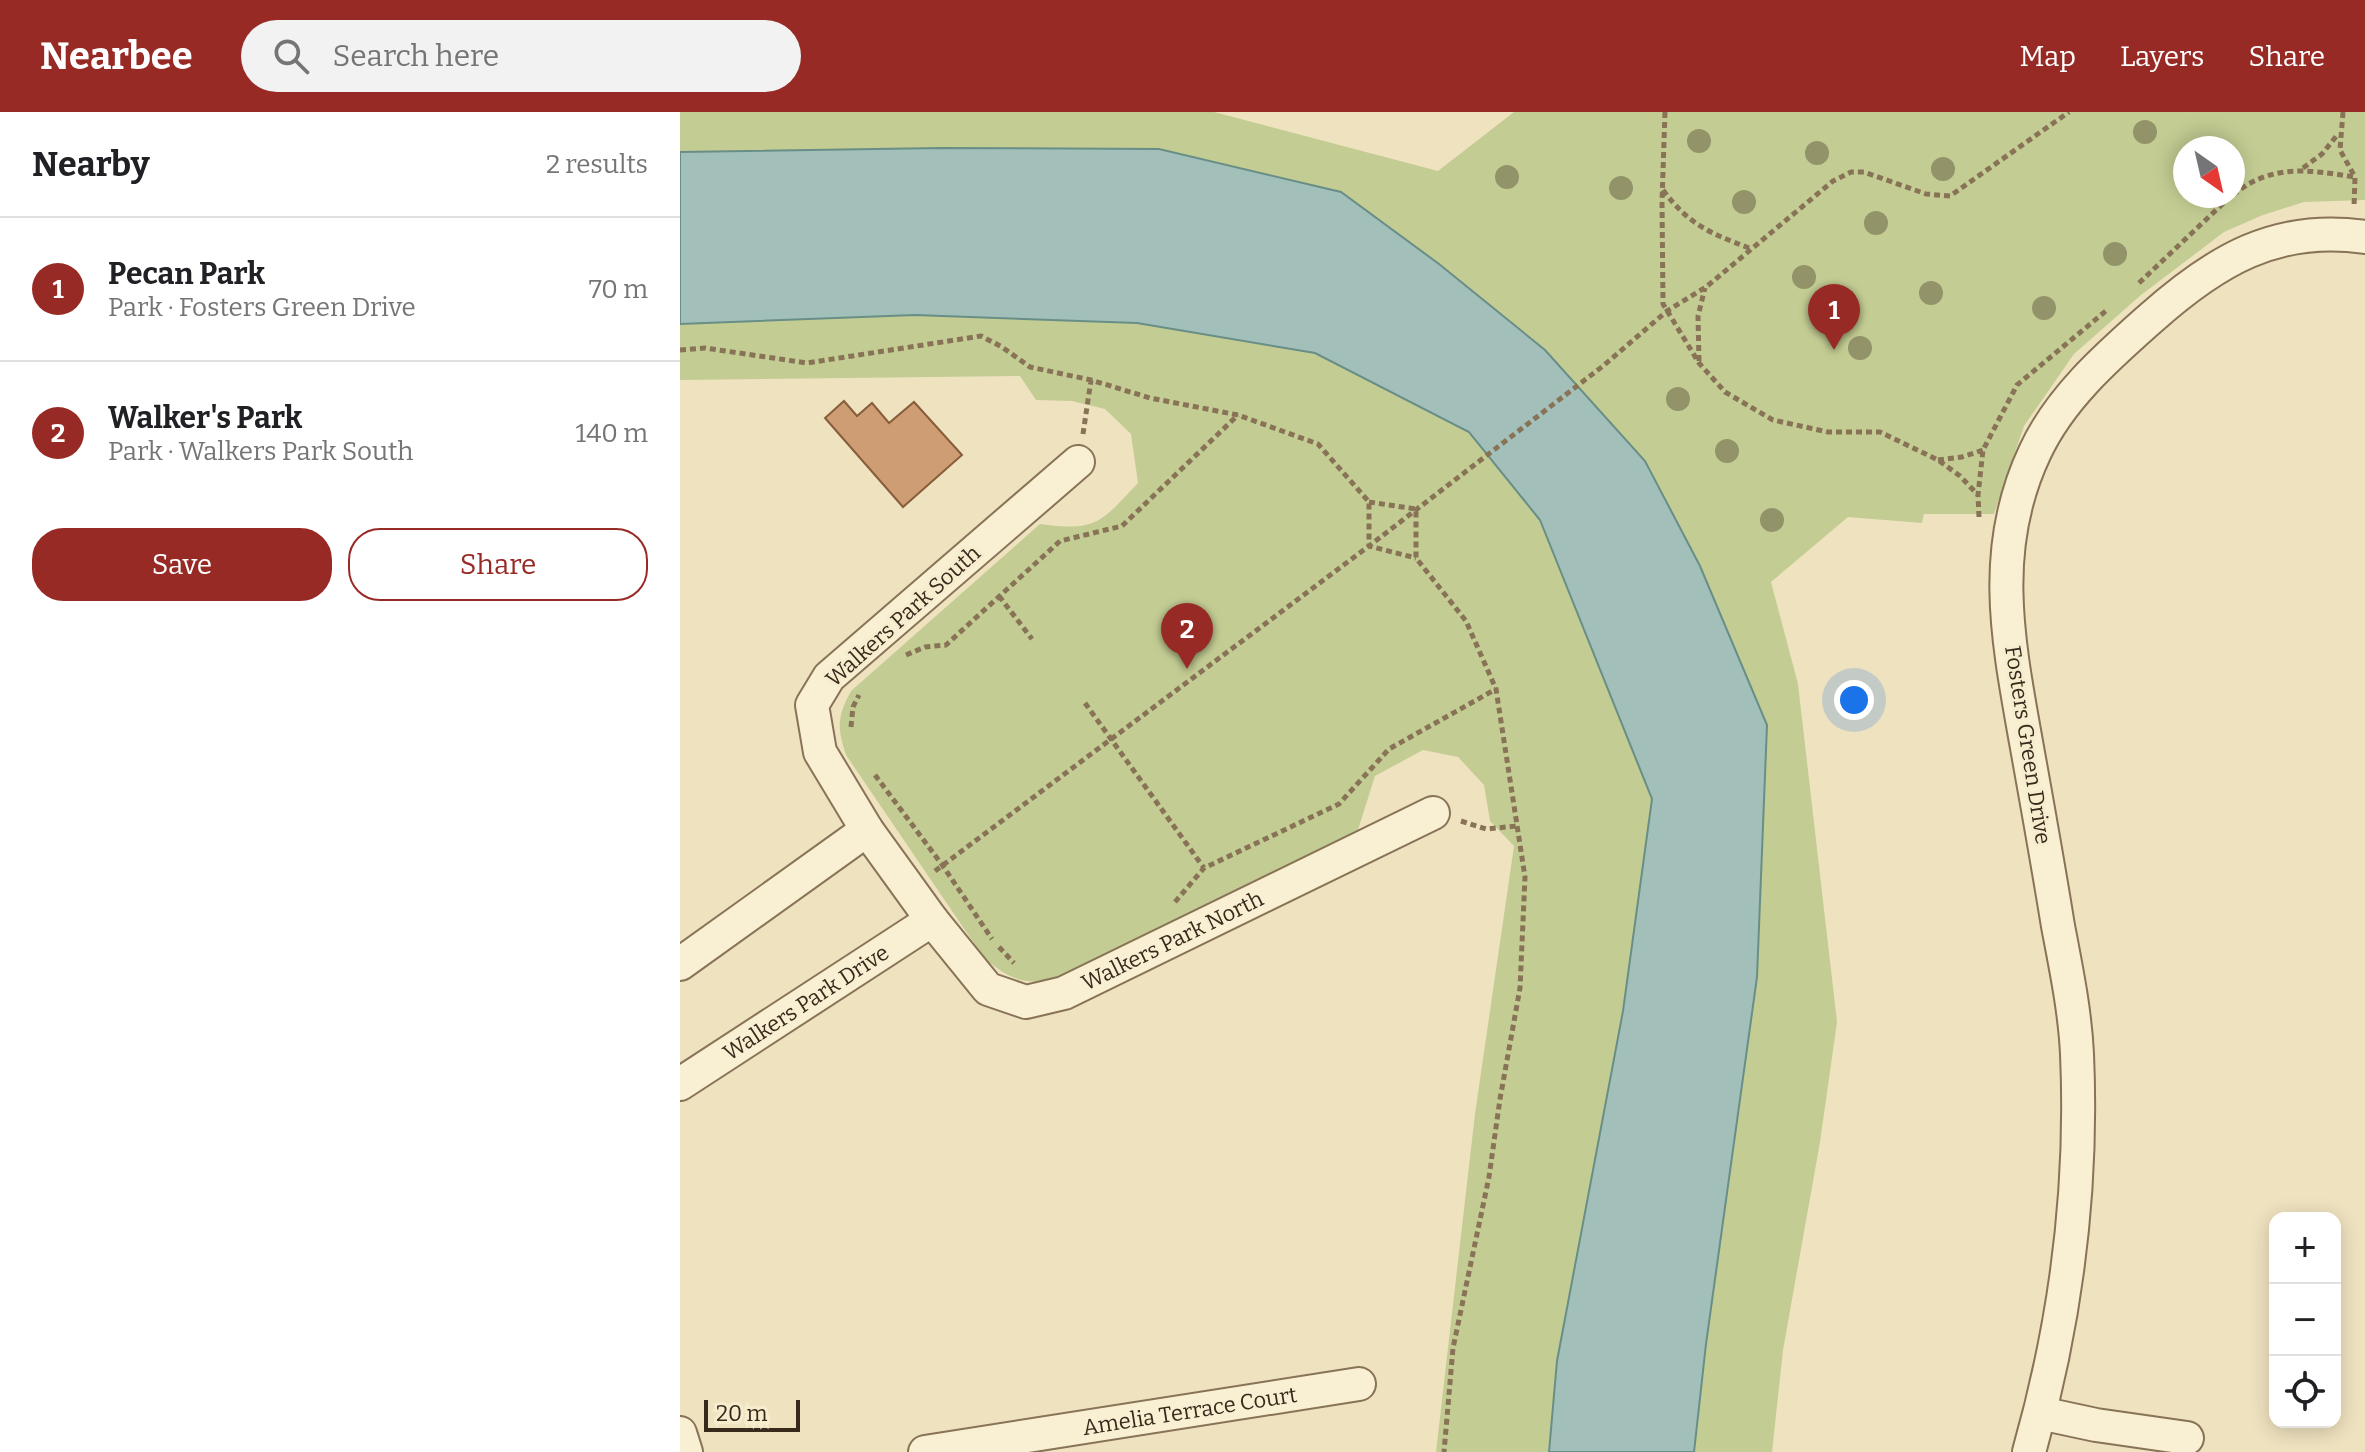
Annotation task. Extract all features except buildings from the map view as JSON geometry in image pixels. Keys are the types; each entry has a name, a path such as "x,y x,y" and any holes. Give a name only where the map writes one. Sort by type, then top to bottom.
{"street":[{"name":"Fosters Green Drive","path":"2029,1452 2065,1296 2079,1120 2077,1049 2067,976 2014,671 2007,597 2010,523 2020,487 2036,449 2058,412 2103,360 2179,293 2221,264 2265,244 2310,235 2359,236"},
{"name":"Walkers Park South","path":"932,920 867,830 820,752 812,705 829,677 1078,462"},
{"name":"Walkers Park North","path":"932,920 988,989 1026,1002 1064,993 1433,813"},
{"path":"680,964 867,830"},
{"name":"Walkers Park Drive","path":"680,1084 932,920"},
{"name":"Amelia Terrace Court","path":"925,1452 1359,1384"},
{"path":"2040,1413 2096,1425 2187,1438"},
{"path":"680,1433 686,1452"}],"path":[{"path":"1665,112 1663,304 1699,363 1725,392 1773,420 1828,432 1880,432 1938,460 1960,476 1978,495"},
{"path":"910,890 1369,546 1603,366 1667,311 1706,287 1833,181 1851,172 1864,172 1926,194 1950,196 2069,112"},
{"path":"2343,112 2340,150 2355,177 2359,236"},
{"path":"2301,169 2334,142 2340,129"},
{"path":"2245,188 2259,179 2301,169 2355,177"},
{"path":"1662,187 1686,218 1716,236 1749,248"},
{"path":"1699,363 1698,316 1706,287"},
{"path":"680,350 705,348 807,363 981,336 1030,367 1091,380 1150,398 1238,415 1318,444 1369,502 1416,509"},
{"path":"1078,462 1091,380"},
{"path":"895,663 906,654 925,647 946,645 1060,541 1122,526 1238,415"},
{"path":"1938,460 1983,450"},
{"path":"1369,502 1369,546"},
{"path":"1416,509 1416,558"},
{"path":"1369,546 1416,558 1466,621 1496,689 1525,877 1520,988 1489,1177 1453,1348 1444,1452"},
{"path":"999,596 1032,639"},
{"path":"1168,910 1204,868 1339,804 1389,749 1496,689"},
{"path":"852,738 853,707 862,691"},
{"path":"1085,703 1204,868"},
{"path":"867,765 943,866 995,943 1014,963 1025,967"},
{"path":"1433,813 1486,829 1517,826"}],"green space":[{"path":"680,112 1214,112 1438,171 1514,112 2365,112 2365,200 2304,202 2263,215 2224,232 2141,295 2074,354 2024,426 1994,514 1924,514 1922,523 1848,517 1771,582 1798,684 1837,1022 1820,1142 1783,1350 1772,1452 1436,1452 1475,1114 1514,846 1490,821 1484,785 1458,757 1423,750 1375,776 1357,833 1061,980 1020,980 984,958 846,755 840,722 851,691 1040,524 1074,526 1096,521 1138,483 1131,434 1105,409 1072,401 1036,400 1020,376 680,380"}],"water":[{"path":"1159,149 1341,192 1439,264 1545,350 1645,461 1700,566 1767,725 1757,977 1694,1452 1549,1452 1557,1361 1623,1011 1652,799 1540,520 1469,432 1315,353 1137,323 915,315 680,324 680,152"}],"place":[{"name":"Pecan Park","path":"1834,350"},
{"name":"Walker's Park","path":"1187,669"}]}
